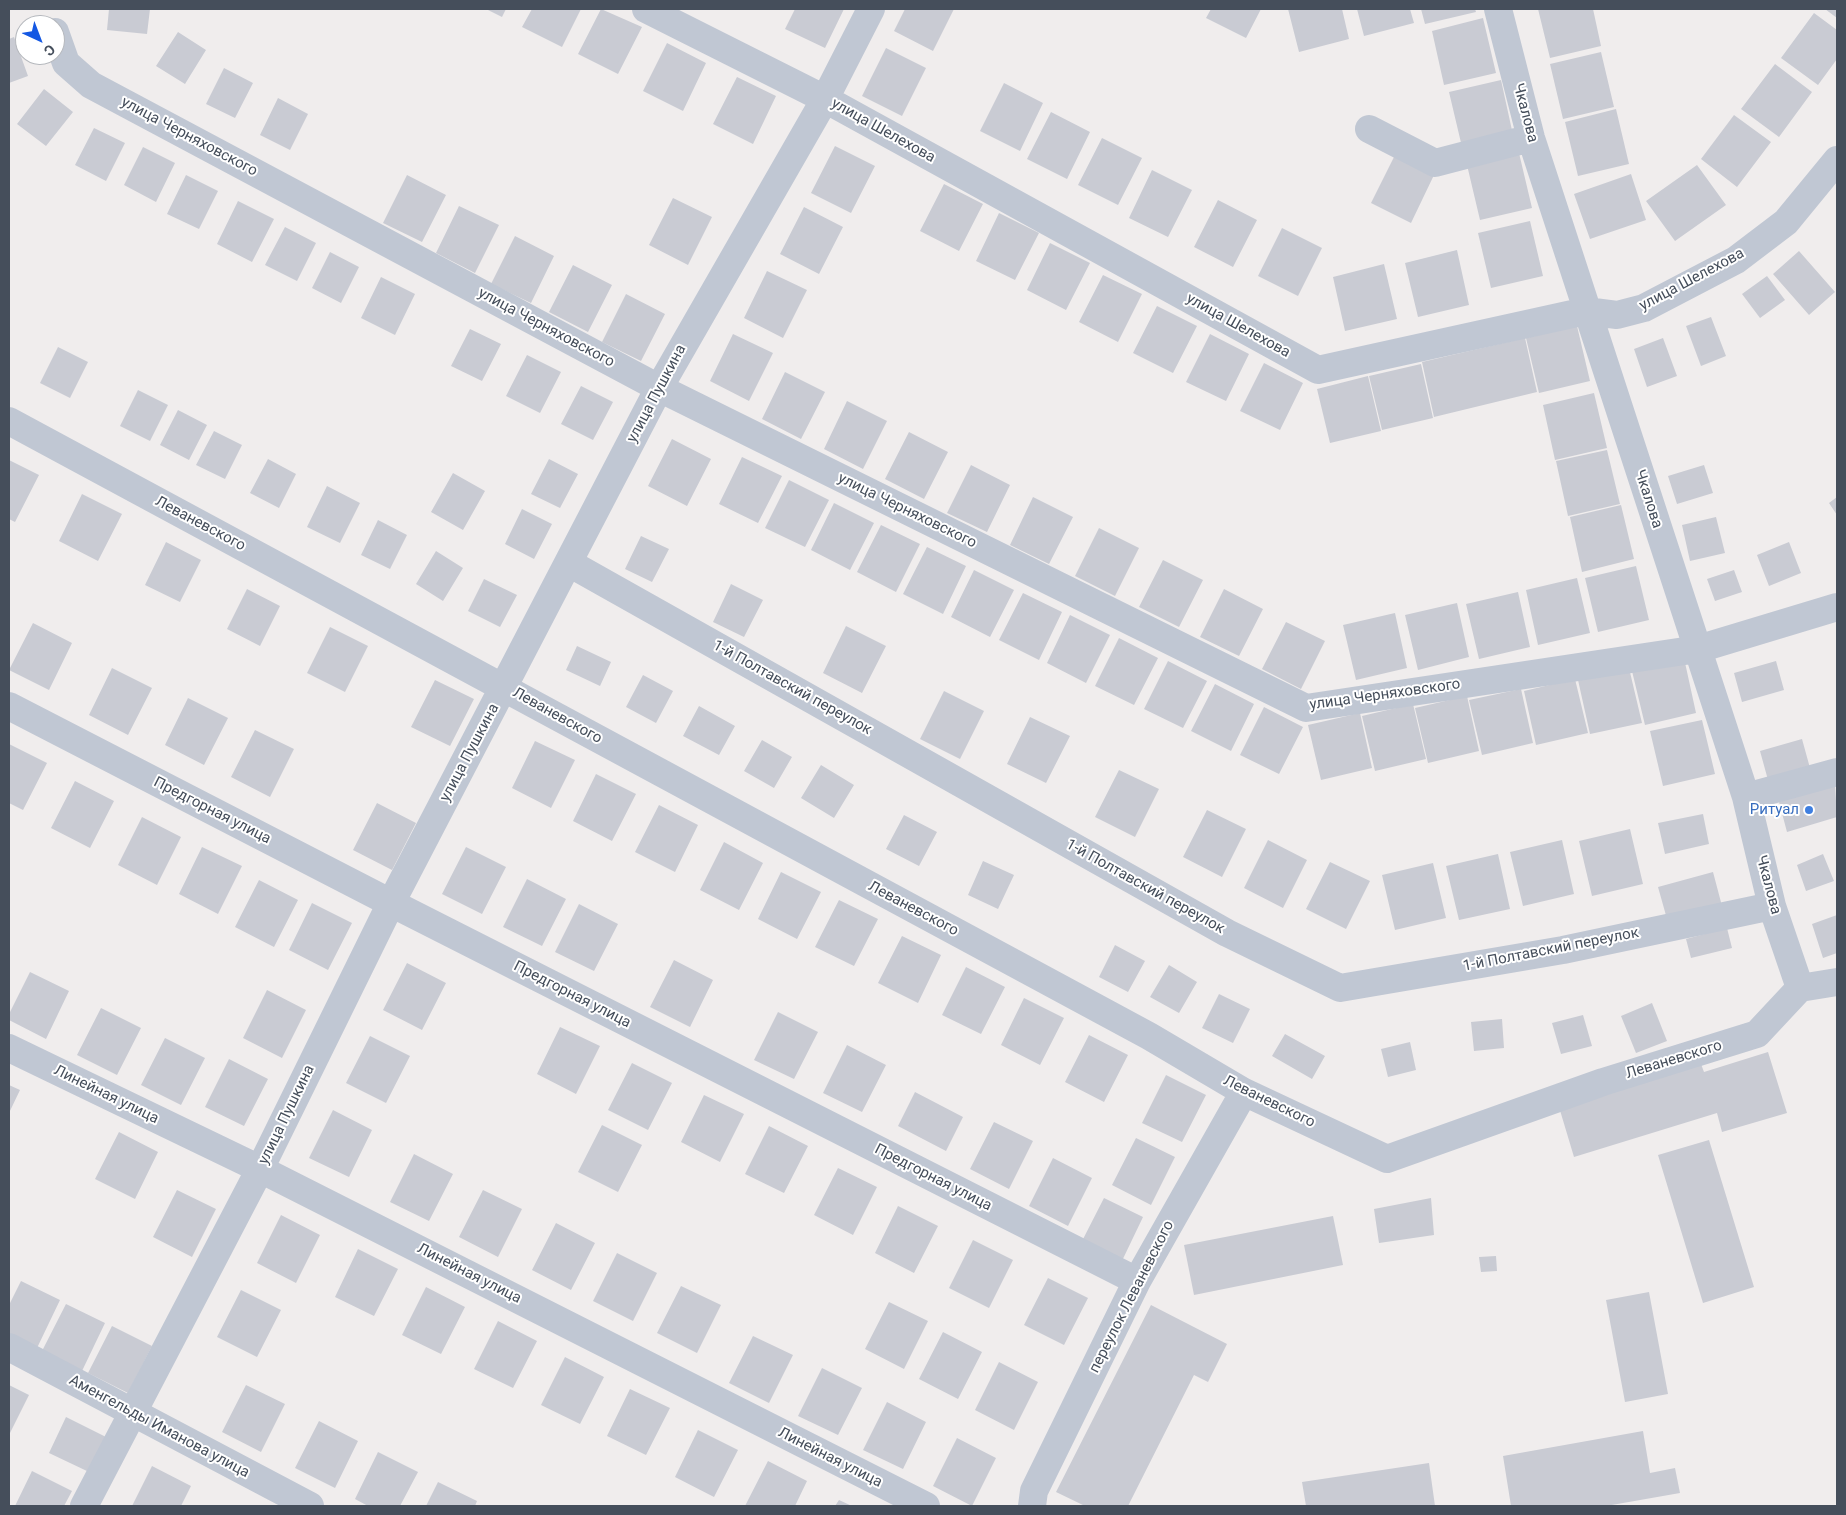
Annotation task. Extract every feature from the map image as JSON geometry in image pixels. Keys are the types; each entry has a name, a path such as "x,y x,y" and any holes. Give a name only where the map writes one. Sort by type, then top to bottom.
{"street":[{"name":"улица Шелехова","path":"646,9 825,99 1318,370 1586,311 1617,315 1644,308 1736,260 1786,222 1837,160"},
{"name":"улица Пушкина","path":"84,1506 260,1168 391,903 505,688 660,388 825,99 872,9"},
{"name":"Чкалова","path":"1498,9 1531,138 1746,797 1772,906 1800,988"},
{"name":"улица Черняховского","path":"65,60 91,85 660,388 1306,708 1698,649 1837,607"},
{"path":"1370,129 1435,164 1531,138"},
{"name":"Леваневского","path":"9,421 1148,1036 1244,1092 1387,1159 1603,1082 1757,1034 1800,988"},
{"name":"1-й Полтавский переулок","path":"569,563 1227,933 1340,988 1563,950 1772,906"},
{"name":"Предгорная улица","path":"9,706 391,903 1137,1281"},
{"path":"1746,797 1837,772"},
{"path":"1800,988 1837,982"},
{"name":"Линейная улица","path":"9,1048 260,1168 926,1506"},
{"name":"переулок Леваневского","path":"1032,1506 1034,1490 1137,1281 1244,1092"},
{"name":"Аменгельды Иманова улица","path":"9,1347 132,1414 310,1506"}],"building":[{"path":"109,9 150,9 147,34 107,30"},
{"path":"486,9 506,9 502,17"},
{"path":"532,9 581,9 562,47 522,27"},
{"path":"601,9 642,27 618,74 578,54"},
{"path":"795,9 844,9 825,48 785,29"},
{"path":"905,9 954,9 933,51 894,31"},
{"path":"1211,9 1261,9 1246,38 1206,18"},
{"path":"1288,9 1342,9 1349,39 1299,52"},
{"path":"1357,9 1410,9 1414,23 1364,36"},
{"path":"1421,9 1475,9 1476,12 1425,24"},
{"path":"1538,9 1593,9 1601,46 1550,58"},
{"path":"1825,9 1837,9 1837,18"},
{"path":"1814,13 1837,30 1837,59 1818,85 1781,58"},
{"path":"1483,18 1496,73 1444,85 1432,31"},
{"path":"178,32 206,50 185,84 156,66"},
{"path":"14,37 15,40 15,65 24,65 28,76 9,83 9,39"},
{"path":"667,43 706,63 683,111 643,91"},
{"path":"886,48 926,68 902,116 862,96"},
{"path":"1601,52 1614,107 1563,119 1550,64"},
{"path":"1775,64 1812,92 1779,137 1741,109"},
{"path":"224,68 253,83 235,118 206,104"},
{"path":"737,77 776,96 753,144 713,124"},
{"path":"1501,80 1513,135 1462,147 1449,92"},
{"path":"1004,83 1043,103 1020,151 980,131"},
{"path":"44,89 73,112 46,146 17,124"},
{"path":"278,98 308,114 290,150 260,135"},
{"path":"1616,109 1629,164 1578,176 1565,122"},
{"path":"1051,112 1090,132 1067,179 1027,159"},
{"path":"1734,115 1771,142 1737,187 1701,159"},
{"path":"94,128 125,143 106,181 75,165"},
{"path":"1102,138 1142,158 1118,205 1078,185"},
{"path":"835,146 875,166 851,213 811,193"},
{"path":"143,147 175,163 156,202 124,185"},
{"path":"1519,153 1532,208 1480,220 1467,165"},
{"path":"1395,155 1434,175 1411,223 1371,203"},
{"path":"1697,165 1726,205 1675,241 1646,201"},
{"path":"1152,170 1192,190 1168,237 1129,218"},
{"path":"1631,174 1646,220 1590,239 1574,194"},
{"path":"186,175 218,191 199,229 167,214"},
{"path":"407,175 446,195 422,242 383,223"},
{"path":"944,184 983,204 959,251 920,231"},
{"path":"673,198 712,217 688,265 649,245"},
{"path":"1218,200 1257,220 1233,267 1194,247"},
{"path":"238,201 274,219 252,262 217,244"},
{"path":"459,206 499,225 475,273 436,253"},
{"path":"804,207 843,227 819,274 780,254"},
{"path":"999,213 1039,233 1015,280 976,261"},
{"path":"1530,221 1543,276 1491,288 1478,233"},
{"path":"285,227 316,243 297,281 265,265"},
{"path":"1282,228 1322,248 1298,296 1258,276"},
{"path":"515,236 554,256 531,303 491,284"},
{"path":"1050,243 1090,263 1066,310 1027,290"},
{"path":"1457,250 1469,305 1418,317 1405,263"},
{"path":"1799,251 1835,292 1809,315 1773,274"},
{"path":"330,252 359,267 341,303 312,288"},
{"path":"1384,264 1397,319 1345,331 1333,277"},
{"path":"573,265 612,285 588,332 549,312"},
{"path":"767,271 807,290 783,338 744,318"},
{"path":"1103,275 1142,294 1118,342 1079,322"},
{"path":"1767,276 1785,300 1760,318 1742,294"},
{"path":"381,277 415,294 395,335 361,318"},
{"path":"626,294 665,314 641,361 602,342"},
{"path":"1157,306 1197,326 1173,373 1133,353"},
{"path":"1711,317 1726,356 1701,366 1686,326"},
{"path":"1577,326 1590,381 1539,393 1526,338"},
{"path":"470,329 501,344 482,381 451,366"},
{"path":"733,334 773,353 749,401 710,381"},
{"path":"1210,334 1249,354 1226,401 1186,382"},
{"path":"1525,338 1537,392 1434,417 1422,362"},
{"path":"1663,338 1677,376 1647,387 1634,349"},
{"path":"58,347 88,362 70,398 40,383"},
{"path":"527,355 561,372 540,413 506,396"},
{"path":"1264,363 1303,383 1280,430 1240,411"},
{"path":"1421,364 1433,418 1382,430 1369,376"},
{"path":"785,372 825,392 801,439 762,419"},
{"path":"1368,376 1381,431 1330,443 1317,389"},
{"path":"581,386 613,402 593,440 561,424"},
{"path":"138,390 168,405 150,441 120,426"},
{"path":"1594,393 1607,448 1555,460 1543,405"},
{"path":"847,401 887,421 863,469 824,449"},
{"path":"178,410 207,425 189,460 160,445"},
{"path":"214,431 242,445 225,479 196,465"},
{"path":"909,432 948,452 924,499 885,479"},
{"path":"672,439 711,459 687,506 648,486"},
{"path":"1607,450 1620,504 1568,516 1556,461"},
{"path":"742,457 782,476 758,523 719,504"},
{"path":"268,459 296,474 279,508 250,493"},
{"path":"549,459 578,474 560,508 531,494"},
{"path":"9,460 39,475 15,522 9,519"},
{"path":"971,465 1010,485 987,532 947,513"},
{"path":"1704,465 1713,493 1677,504 1668,476"},
{"path":"453,473 485,491 463,530 431,512"},
{"path":"789,480 829,500 805,547 765,528"},
{"path":"327,486 360,503 340,543 307,527"},
{"path":"82,494 122,514 98,561 59,541"},
{"path":"1033,497 1073,517 1049,564 1010,545"},
{"path":"1837,497 1837,515 1829,503"},
{"path":"834,503 874,523 850,570 811,550"},
{"path":"1621,505 1634,559 1582,572 1570,517"},
{"path":"522,509 552,524 534,559 505,544"},
{"path":"1716,517 1725,553 1690,561 1682,525"},
{"path":"378,520 407,535 390,569 361,555"},
{"path":"881,525 920,544 896,592 857,572"},
{"path":"1099,528 1139,548 1115,596 1075,576"},
{"path":"641,536 669,549 652,582 625,569"},
{"path":"166,542 201,560 180,602 145,585"},
{"path":"1789,542 1801,573 1769,586 1757,555"},
{"path":"927,547 966,566 943,614 903,594"},
{"path":"436,551 463,568 443,601 416,584"},
{"path":"1163,560 1203,580 1179,627 1139,607"},
{"path":"1636,566 1649,620 1598,632 1585,578"},
{"path":"974,570 1014,590 990,637 951,617"},
{"path":"1734,570 1742,592 1715,601 1707,579"},
{"path":"1577,578 1590,633 1538,645 1526,590"},
{"path":"484,579 517,595 500,627 468,611"},
{"path":"731,584 763,600 744,637 713,622"},
{"path":"247,589 280,606 260,646 227,629"},
{"path":"1224,589 1263,609 1239,656 1200,637"},
{"path":"1518,592 1530,647 1479,659 1466,604"},
{"path":"1023,593 1062,612 1039,660 999,640"},
{"path":"1457,603 1469,657 1418,670 1405,615"},
{"path":"1395,613 1407,668 1356,680 1343,625"},
{"path":"1070,615 1110,635 1086,683 1047,663"},
{"path":"1286,622 1325,641 1301,689 1262,669"},
{"path":"33,623 72,643 49,690 9,670"},
{"path":"846,626 886,646 862,693 823,673"},
{"path":"330,627 368,646 345,692 307,673"},
{"path":"1119,638 1158,658 1134,705 1095,686"},
{"path":"577,646 611,662 600,686 566,670"},
{"path":"1684,658 1696,713 1645,725 1632,671"},
{"path":"1168,661 1207,681 1183,728 1144,709"},
{"path":"1776,661 1784,690 1742,702 1734,673"},
{"path":"112,668 152,688 128,735 89,715"},
{"path":"1629,668 1642,723 1590,734 1578,680"},
{"path":"643,675 673,691 656,723 626,707"},
{"path":"1575,679 1588,733 1536,745 1524,691"},
{"path":"435,680 474,699 450,746 411,727"},
{"path":"1215,684 1254,704 1231,751 1191,731"},
{"path":"1521,689 1533,743 1482,755 1469,700"},
{"path":"944,691 984,711 960,759 920,739"},
{"path":"1467,696 1479,751 1428,763 1415,708"},
{"path":"188,698 228,718 204,765 165,745"},
{"path":"1413,704 1426,759 1375,771 1362,716"},
{"path":"699,706 735,726 719,755 683,736"},
{"path":"1264,707 1303,727 1279,774 1240,755"},
{"path":"1360,713 1372,768 1321,780 1308,725"},
{"path":"1030,717 1070,736 1046,783 1007,764"},
{"path":"1702,720 1715,774 1663,786 1650,731"},
{"path":"255,730 294,749 270,797 231,777"},
{"path":"1802,739 1810,768 1768,780 1760,751"},
{"path":"762,740 792,757 774,788 744,771"},
{"path":"535,741 575,760 551,808 512,788"},
{"path":"9,744 47,763 23,810 9,803"},
{"path":"821,765 854,785 834,818 801,798"},
{"path":"1119,770 1159,789 1135,837 1095,817"},
{"path":"596,774 636,794 612,841 573,821"},
{"path":"75,781 114,801 90,848 51,828"},
{"name":"Ритуал","path":"1835,785 1837,817 1787,832 1779,802"},
{"path":"377,803 416,823 392,870 353,850"},
{"path":"659,805 698,825 675,872 635,852"},
{"path":"1207,810 1246,829 1222,877 1183,857"},
{"path":"1703,814 1709,844 1665,854 1658,823"},
{"path":"904,815 937,832 919,866 886,849"},
{"path":"142,817 181,837 157,885 118,865"},
{"path":"1630,829 1643,884 1592,896 1579,841"},
{"path":"1268,840 1307,860 1283,908 1244,888"},
{"path":"1562,840 1574,894 1523,906 1510,852"},
{"path":"724,842 763,863 739,910 700,890"},
{"path":"202,847 242,866 218,914 179,894"},
{"path":"466,847 506,867 482,914 442,894"},
{"path":"1498,854 1510,909 1459,920 1446,866"},
{"path":"1823,854 1834,881 1806,891 1797,865"},
{"path":"983,861 1014,875 998,909 968,895"},
{"path":"1330,862 1370,881 1346,929 1306,909"},
{"path":"1433,863 1446,918 1395,930 1382,875"},
{"path":"781,872 821,892 797,939 758,919"},
{"path":"1713,872 1722,906 1667,919 1658,887"},
{"path":"527,879 566,899 542,946 503,927"},
{"path":"259,880 298,900 274,947 235,927"},
{"path":"839,900 878,919 854,966 815,947"},
{"path":"312,903 352,923 328,970 289,950"},
{"path":"579,904 618,924 594,971 555,952"},
{"path":"1837,915 1837,953 1823,958 1812,924"},
{"path":"1727,928 1732,948 1691,958 1686,939"},
{"path":"902,936 941,955 918,1003 878,983"},
{"path":"1115,945 1145,961 1128,992 1099,977"},
{"path":"674,960 713,980 690,1027 650,1007"},
{"path":"407,963 446,983 422,1030 383,1010"},
{"path":"1169,965 1197,982 1179,1013 1150,997"},
{"path":"966,967 1005,987 981,1034 942,1015"},
{"path":"30,972 69,991 46,1039 9,1020 9,1014"},
{"path":"267,990 306,1010 282,1058 243,1038"},
{"path":"1219,994 1250,1009 1233,1043 1202,1028"},
{"path":"1024,998 1064,1018 1040,1065 1001,1045"},
{"path":"1652,1003 1667,1041 1636,1053 1621,1016"},
{"path":"101,1008 141,1028 117,1075 77,1055"},
{"path":"778,1012 818,1032 794,1079 754,1060"},
{"path":"1583,1015 1592,1046 1561,1054 1552,1023"},
{"path":"1502,1019 1504,1048 1474,1051 1471,1022"},
{"path":"560,1027 600,1046 576,1094 537,1074"},
{"path":"1285,1034 1325,1056 1312,1079 1272,1056"},
{"path":"1089,1035 1128,1055 1104,1102 1065,1082"},
{"path":"370,1036 410,1056 386,1103 346,1083"},
{"path":"165,1038 205,1058 181,1105 141,1085"},
{"path":"1410,1042 1416,1070 1388,1077 1381,1049"},
{"path":"847,1045 886,1065 862,1112 823,1093"},
{"path":"1768,1052 1787,1113 1722,1132 1717,1113 1574,1157 1559,1107 1701,1064 1704,1072"},
{"path":"229,1059 268,1079 244,1126 205,1107"},
{"path":"632,1063 672,1083 648,1130 608,1110"},
{"path":"1166,1075 1206,1095 1182,1142 1142,1123"},
{"path":"9,1085 20,1090 9,1113"},
{"path":"915,1092 963,1117 946,1151 898,1126"},
{"path":"704,1095 744,1114 720,1162 681,1142"},
{"path":"333,1110 372,1130 349,1177 309,1158"},
{"path":"994,1122 1033,1141 1009,1189 970,1169"},
{"path":"602,1125 642,1145 618,1192 578,1172"},
{"path":"769,1126 808,1146 784,1193 745,1174"},
{"path":"119,1132 158,1152 135,1199 95,1179"},
{"path":"1136,1138 1175,1157 1151,1205 1112,1185"},
{"path":"1709,1140 1754,1287 1703,1303 1658,1155"},
{"path":"414,1154 453,1174 429,1221 390,1202"},
{"path":"1053,1158 1092,1178 1068,1226 1029,1206"},
{"path":"838,1168 877,1187 853,1235 814,1215"},
{"path":"177,1190 216,1209 192,1257 153,1237"},
{"path":"483,1190 522,1209 498,1257 459,1237"},
{"path":"1104,1198 1143,1217 1120,1265 1080,1245"},
{"path":"1431,1198 1434,1235 1379,1243 1374,1209"},
{"path":"898,1206 938,1226 914,1273 875,1253"},
{"path":"281,1215 320,1235 296,1283 257,1263"},
{"path":"1333,1216 1343,1265 1194,1295 1184,1245"},
{"path":"556,1223 595,1243 571,1290 532,1270"},
{"path":"973,1240 1013,1260 989,1308 949,1288"},
{"path":"358,1249 398,1269 374,1316 335,1297"},
{"path":"617,1253 657,1273 633,1321 593,1301"},
{"path":"1496,1256 1497,1271 1481,1272 1479,1257"},
{"path":"1048,1278 1088,1298 1064,1345 1024,1325"},
{"path":"21,1281 60,1300 37,1348 9,1334 9,1305"},
{"path":"681,1286 721,1305 697,1353 657,1333"},
{"path":"426,1287 465,1307 441,1354 402,1335"},
{"path":"241,1290 281,1310 257,1357 217,1337"},
{"path":"1649,1292 1668,1394 1625,1402 1606,1300"},
{"path":"889,1302 928,1321 904,1369 865,1349"},
{"path":"66,1304 105,1323 82,1371 42,1351"},
{"path":"1151,1305 1227,1344 1208,1382 1194,1375 1128,1506 1085,1506 1056,1492"},
{"path":"498,1321 537,1341 513,1388 474,1369"},
{"path":"112,1326 152,1346 128,1393 88,1373"},
{"path":"943,1332 982,1352 958,1399 919,1379"},
{"path":"753,1336 793,1355 769,1403 729,1383"},
{"path":"565,1357 604,1377 580,1424 541,1405"},
{"path":"999,1362 1038,1382 1014,1430 975,1410"},
{"path":"822,1368 862,1388 838,1435 798,1416"},
{"path":"9,1385 29,1395 9,1435"},
{"path":"246,1385 285,1404 261,1452 222,1432"},
{"path":"630,1389 670,1408 646,1455 607,1436"},
{"path":"887,1402 926,1422 903,1469 863,1450"},
{"path":"66,1417 106,1437 89,1472 49,1453"},
{"path":"319,1421 358,1441 335,1488 295,1468"},
{"path":"698,1430 738,1450 714,1497 675,1477"},
{"path":"1643,1431 1650,1473 1675,1468 1680,1493 1606,1506 1511,1506 1503,1456"},
{"path":"957,1438 996,1458 972,1506 933,1486"},
{"path":"378,1452 418,1472 400,1506 368,1506 355,1499"},
{"path":"768,1461 807,1481 795,1506 745,1506"},
{"path":"1429,1463 1435,1506 1306,1506 1302,1482"},
{"path":"152,1466 191,1486 181,1506 132,1506"},
{"path":"32,1471 72,1491 64,1506 15,1506"},
{"path":"438,1482 477,1501 475,1506 426,1506"},
{"path":"839,1500 852,1506 835,1506"}],"place":[{"name":"Ритуал","path":"1809,810"}]}
